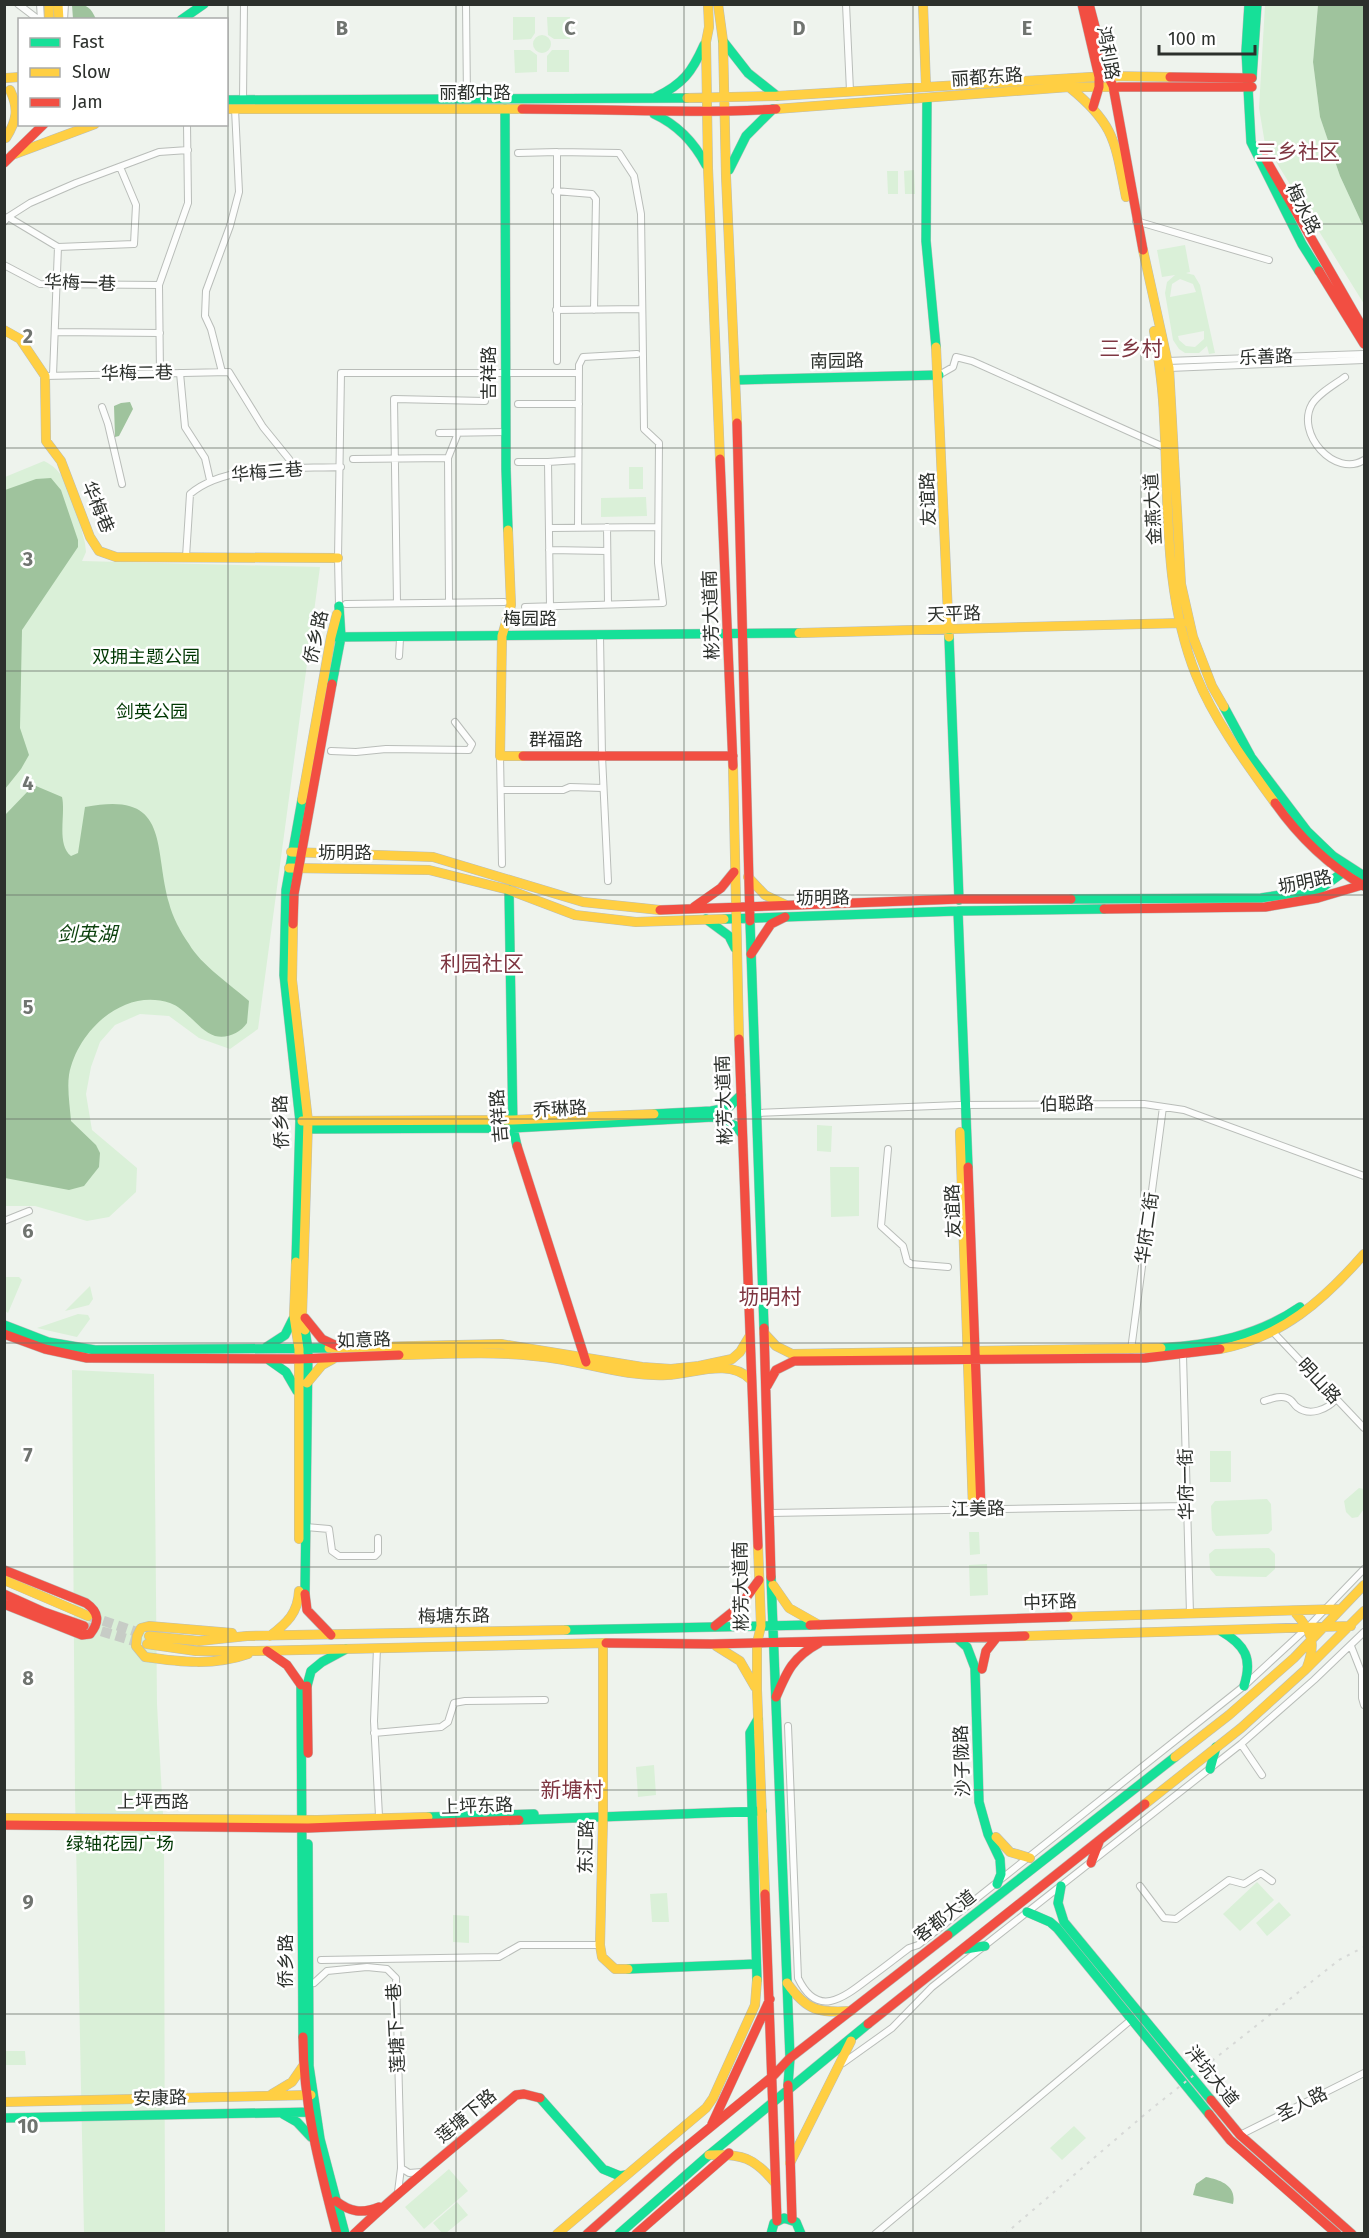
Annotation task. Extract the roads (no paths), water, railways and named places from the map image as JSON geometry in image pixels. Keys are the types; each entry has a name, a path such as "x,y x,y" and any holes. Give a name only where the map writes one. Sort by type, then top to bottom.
{"main road":[{"path":"185,18 204,4"},
{"path":"649,99 676,88 692,70 706,42 709,27 708,4"},
{"path":"923,4 927,87"},
{"name":"鸿利路","path":"1082,4 1102,80"},
{"name":"鸿利路","path":"1089,4 1102,80 1093,107"},
{"name":"梅水路","path":"1249,4 1249,133 1251,142 1302,244 1365,344"},
{"name":"梅水路","path":"1257,4 1250,82 1258,145 1365,330"},
{"name":"彬芳大道南","path":"721,8 736,380 744,635 749,917 758,1113 773,1643 790,2058 787,2090 792,2219"},
{"path":"723,41 747,72 777,96"},
{"name":"彬芳大道南","path":"706,42 708,168 733,756 735,949 761,1626 757,1643 757,1690 777,2221"},
{"name":"丽都东路","path":"724,110 773,109 1069,87 1102,80"},
{"name":"丽都东路","path":"724,97 1102,80 1250,82"},
{"name":"金燕大道","path":"1102,80 1113,86 1136,221 1168,364 1181,584 1192,633 1212,687 1242,741 1307,831 1364,883"},
{"path":"1113,86 1250,82"},
{"path":"5,139 14,125 18,107 9,86"},
{"name":"金燕大道","path":"1069,87 1093,107 1107,124 1114,141 1159,352 1172,572 1195,672 1223,725 1286,819 1300,836 1342,873 1364,883"},
{"name":"丽都中路","path":"228,100 724,97"},
{"path":"684,98 684,111"},
{"name":"友谊路","path":"927,98 926,241 939,375 959,900"},
{"name":"丽都中路","path":"231,109 589,109 648,112 724,110"},
{"name":"吉祥路","path":"502,636 511,605 506,432 505,109"},
{"path":"726,176 747,133 773,109"},
{"path":"648,112 663,118 684,134 702,156 708,168"},
{"path":"1107,124 1119,120"},
{"path":"5,139 19,126"},
{"path":"4,163 43,126"},
{"path":"12,155 90,126"},
{"path":"4,330 20,339 49,375"},
{"name":"华梅巷","path":"49,375 46,441 61,461 90,537 99,551 116,557 338,558"},
{"name":"南园路","path":"736,380 939,375"},
{"name":"侨乡路","path":"302,1592 306,1527 307,1383 298,1315 304,1125 284,975 286,890 294,868 343,605"},
{"name":"天平路","path":"728,635 950,631 1182,623"},
{"name":"梅园路","path":"336,637 728,635"},
{"path":"500,756 502,636"},
{"name":"群福路","path":"500,756 733,756"},
{"name":"坜明路","path":"296,852 433,857 583,902 649,910 749,906 787,910 955,911 1265,907 1318,898 1364,883"},
{"name":"坜明路","path":"294,868 429,870 509,890 575,915 636,922 760,917 787,910 959,900 1261,898 1320,889 1342,873"},
{"path":"692,908 720,891 734,872"},
{"path":"748,877 765,895 787,910 771,924 751,954"},
{"name":"吉祥路","path":"509,890 513,1124 516,1145 585,1361"},
{"name":"友谊路","path":"955,911 977,1509"},
{"path":"706,919 729,936 735,949"},
{"path":"712,1114 728,1108 741,1095"},
{"path":"712,1114 736,1126 742,1134"},
{"name":"乔琳路","path":"304,1125 513,1124 712,1114"},
{"path":"766,1388 770,1375 780,1365 794,1361 1131,1350 1183,1347 1246,1335 1274,1324 1292,1313 1323,1289 1365,1246"},
{"path":"764,1333 774,1346 792,1354 1144,1358 1183,1355 1246,1343 1273,1332 1323,1297 1365,1254"},
{"path":"298,1396 293,1381 283,1368 263,1354 285,1335 298,1315 322,1339 340,1352 322,1365 307,1383"},
{"name":"如意路","path":"4,1325 48,1342 95,1350 263,1354"},
{"name":"如意路","path":"4,1334 22,1343 53,1353 87,1358 340,1352 498,1352 585,1361 637,1374 666,1375 726,1365"},
{"path":"749,1337 740,1352 726,1365 743,1372 750,1379"},
{"name":"侨乡路","path":"302,1592 298,1396 303,1354"},
{"path":"4,1570 86,1603 94,1609 98,1616 97,1624 90,1634 82,1635 4,1604"},
{"path":"712,1627 736,1613 750,1597 759,1579"},
{"path":"4,1580 87,1616"},
{"path":"772,1584 789,1608 819,1625"},
{"name":"客都大道","path":"587,2234 674,2157 773,2076 790,2058 1229,1715 1313,1639 1365,1585"},
{"path":"302,1592 307,1610 331,1635"},
{"path":"270,1636 293,1617 302,1592"},
{"path":"4,1594 44,1612 84,1626"},
{"name":"中环路","path":"761,1626 1340,1610"},
{"path":"1294,1611 1308,1627 1313,1639 1313,1653 1305,1670"},
{"name":"客都大道","path":"620,2233 709,2155 887,2007 1216,1747 1305,1670 1365,1611"},
{"path":"247,1636 229,1632 148,1626 141,1628 136,1636 136,1646 145,1657 197,1663 234,1660 255,1651"},
{"name":"梅塘东路","path":"761,1626 247,1636 199,1641 148,1640 196,1651 603,1642 773,1643"},
{"name":"中环路","path":"773,1643 1351,1626"},
{"path":"1221,1631 1232,1637 1245,1650 1249,1669 1244,1686"},
{"path":"979,1668 997,1637"},
{"path":"957,1638 963,1641 979,1668"},
{"name":"东汇路","path":"600,1945 603,1642"},
{"path":"775,1699 793,1661 806,1650 822,1642"},
{"path":"712,1644 740,1661 757,1690"},
{"path":"267,1651 287,1665 304,1686 311,1671 346,1649"},
{"name":"沙子陇路","path":"979,1668 979,1802 988,1834 999,1848 1001,1874 997,1884"},
{"name":"侨乡路","path":"304,1686 309,2095"},
{"path":"1254,1693 1266,1705"},
{"path":"557,2234 699,2116 713,2098 755,2005 757,1996 750,1733 758,1719"},
{"path":"1210,1768 1216,1747"},
{"name":"上坪东路","path":"305,1824 762,1809"},
{"name":"上坪西路","path":"4,1818 305,1824"},
{"name":"侨乡路","path":"305,1824 303,2067 312,2112 345,2234"},
{"name":"上坪西路","path":"4,1825 305,1824"},
{"path":"1090,1863 1099,1841"},
{"path":"999,1848 1030,1858"},
{"path":"1027,1912 1060,1925 1058,1903 1061,1886"},
{"path":"954,1930 963,1910"},
{"name":"泮坑大道","path":"1060,1925 1132,2019 1230,2140 1337,2234"},
{"name":"泮坑大道","path":"1060,1925 1240,2135 1352,2234"},
{"path":"600,1945 602,1957 615,1969 756,1964"},
{"path":"963,1949 985,1946"},
{"path":"787,1983 801,2003 819,2011 852,2010"},
{"path":"876,1992 887,2007"},
{"path":"711,2126 770,1999"},
{"path":"790,2163 852,2038"},
{"path":"260,2112 264,2096 283,2089 292,2082 303,2067"},
{"name":"莲塘下路","path":"354,2234 398,2192 427,2171 516,2096 524,2094 541,2098 593,2158"},
{"name":"安康路","path":"4,2102 309,2095"},
{"path":"278,2112 297,2121 313,2140"},
{"name":"侨乡路","path":"312,2112 313,2140 337,2234"},
{"name":"安康路","path":"4,2118 312,2112"},
{"path":"709,2155 729,2153 741,2155 758,2164 775,2183"},
{"path":"636,2234 729,2153"},
{"path":"674,2157 688,2174"},
{"path":"593,2158 603,2169 612,2174 627,2175"},
{"path":"593,2158 604,2177 603,2195"},
{"path":"336,2201 352,2211 362,2213 384,2205"},
{"path":"771,2234 772,2227 784,2218 792,2219 798,2224 801,2234"}],"street":[{"path":"18,4 37,18"},
{"path":"243,100 244,4"},
{"path":"466,4 466,99"},
{"path":"703,4 704,20 709,27"},
{"path":"846,4 850,91"},
{"path":"231,109 239,192 230,226 206,291 205,316 225,372 263,427 289,459"},
{"path":"160,374 159,285 188,203 187,126"},
{"path":"120,167 136,205 134,244 58,247 6,220 30,203 120,167 159,152 188,150"},
{"path":"557,152 555,191 557,361"},
{"path":"518,153 619,153 634,176 641,214 644,429 659,443 658,563 663,603 525,607"},
{"path":"555,191 592,194 596,200 594,310"},
{"path":"1136,221 1269,260"},
{"path":"49,375 56,332 58,247"},
{"name":"华梅一巷","path":"4,265 40,284 159,285"},
{"path":"556,310 642,309"},
{"path":"56,332 160,333"},
{"path":"579,527 579,365 583,357 637,354"},
{"name":"乐善路","path":"1168,364 1365,354"},
{"path":"939,375 953,367 956,357 972,361 1166,448"},
{"name":"乐善路","path":"1168,364 1365,360"},
{"name":"华梅二巷","path":"49,375 225,372"},
{"path":"180,373 185,427 205,458 210,480"},
{"path":"504,602 343,605 338,558 341,373 579,373"},
{"path":"1345,377 1322,394 1312,405 1308,417 1310,432 1322,452 1334,460 1347,466 1365,460"},
{"path":"397,603 394,399 485,401"},
{"path":"518,404 579,404"},
{"path":"102,407 122,484"},
{"path":"439,433 506,432"},
{"path":"449,599 448,458 458,433"},
{"path":"353,459 448,458"},
{"path":"518,462 578,460"},
{"path":"548,462 550,606"},
{"name":"华梅三巷","path":"186,557 190,494 210,480 220,476 253,471 341,467"},
{"path":"607,527 608,604"},
{"path":"549,528 658,527"},
{"path":"549,550 607,551"},
{"path":"600,636 603,788 608,881"},
{"path":"399,656 400,639"},
{"path":"331,751 356,752 386,748 469,750 472,744 455,722"},
{"path":"500,756 502,864"},
{"path":"501,790 603,788"},
{"name":"伯聪路","path":"758,1113 962,1105 1144,1104 1184,1110 1365,1176"},
{"name":"华府二街","path":"1131,1350 1163,1107"},
{"path":"888,1149 881,1226 903,1246 907,1261 911,1264 948,1267"},
{"path":"4,1221 29,1211"},
{"name":"明山路","path":"1273,1332 1365,1428"},
{"name":"华府一街","path":"1183,1355 1190,1614"},
{"path":"1264,1401 1286,1397 1297,1407 1308,1411 1323,1410 1336,1399"},
{"name":"江美路","path":"770,1513 1186,1506"},
{"path":"306,1527 329,1528 332,1551 339,1556 375,1556 378,1550 378,1538"},
{"path":"789,1726 798,1978 804,1992 818,2001 831,2003 844,1998 997,1884 1244,1686 1308,1627 1365,1569"},
{"path":"839,2066 892,2028 932,1987 1241,1744 1365,1632"},
{"path":"1350,1646 1362,1674 1362,1698 1365,1705"},
{"path":"377,1648 374,1733 378,1816"},
{"path":"374,1733 441,1727 448,1722 454,1703 545,1700"},
{"path":"1241,1744 1262,1775"},
{"path":"1140,1886 1164,1918 1176,1919 1229,1880 1244,1884 1261,1873 1272,1881"},
{"path":"321,1960 499,1957 520,1945 600,1945"},
{"name":"莲塘下一巷","path":"314,1983 327,1971 367,1968 387,1969 396,1978 401,2168 398,2192"},
{"path":"875,2234 1132,2019"},
{"name":"圣人路","path":"1240,2135 1365,2073"},
{"path":"401,2168 409,2173 427,2171"}],"water":[{"path":"72,5 87,7 96,18 73,18"},
{"path":"1318,5 1364,5 1364,228 1340,176 1320,117 1313,62"},
{"path":"130,402 133,409 119,436 115,437 114,406"},
{"path":"51,478 61,490 78,540 78,547 22,630 20,728 29,755 5,789 5,490 36,479"},
{"name":"剑英湖","path":"36,786 62,797 64,844 71,856 78,853 85,807 113,804 132,807 145,815 153,827 158,843 169,903 180,930 194,952 249,1001 247,1023 237,1032 224,1037 215,1036 204,1030 176,1006 153,1000 136,1001 120,1007 105,1016 92,1029 74,1059 69,1075 68,1092 71,1121 96,1145 100,1153 99,1167 84,1186 69,1190 5,1178 5,815 31,788"},
{"path":"1206,2177 1222,2182 1230,2188 1234,2198 1233,2204 1193,2195 1196,2184"}],"tunnel":[{"path":"89,1616 146,1635"},
{"path":"87,1627 144,1644"}],"railway":[{"path":"1005,2234 1150,2110 1339,1960 1364,1947"}],"district":[{"name":"三乡社区","path":"1298,152"},
{"name":"三乡村","path":"1131,349"},
{"name":"利园社区","path":"482,964"},
{"name":"坜明村","path":"770,1297"},
{"name":"新塘村","path":"572,1790"}],"park label":[{"name":"双拥主题公园","path":"146,657"},
{"name":"剑英公园","path":"152,712"},
{"name":"绿轴花园广场","path":"120,1844"}]}
